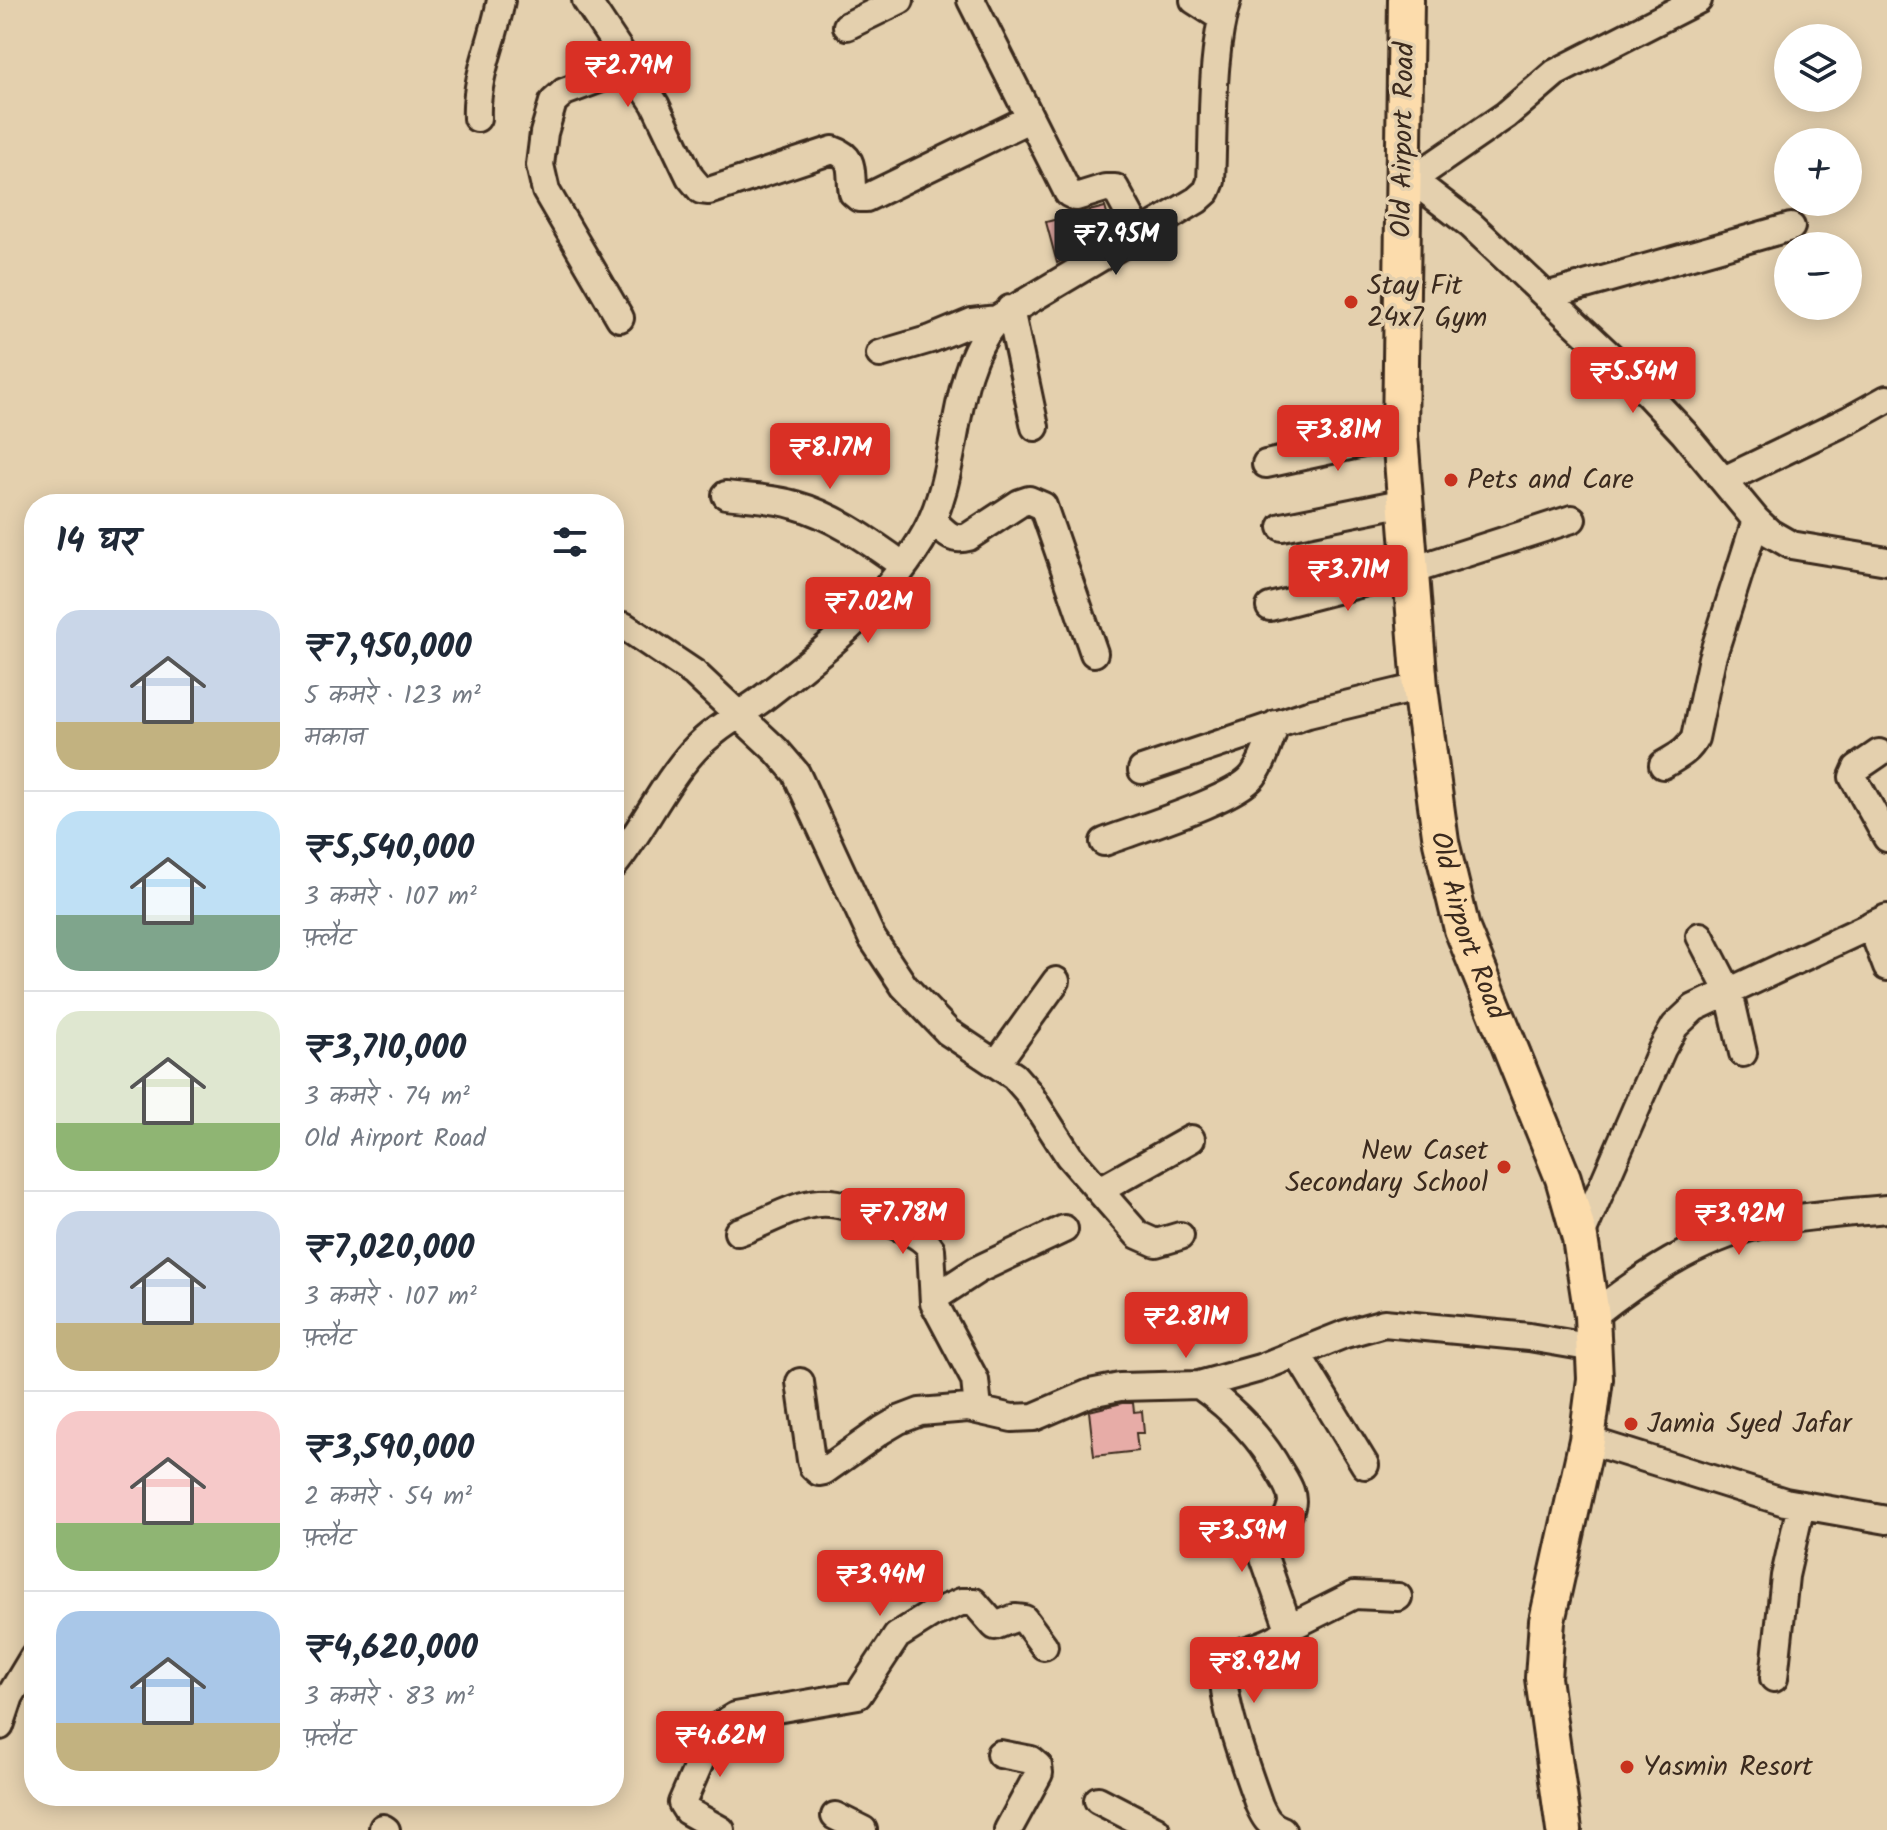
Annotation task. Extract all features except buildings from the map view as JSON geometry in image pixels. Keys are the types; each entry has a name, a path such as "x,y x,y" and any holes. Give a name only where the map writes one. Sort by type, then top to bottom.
{"main road":[{"name":"Old Airport Road","path":"1406,0 1408,184 1400,435 1420,687 1441,842 1462,929 1563,1178 1580,1238 1593,1332 1595,1379 1587,1440 1547,1621 1545,1650 1545,1693 1564,1830"}],"street":[{"path":"477,118 477,89 493,40 501,0"},
{"path":"586,0 655,104 690,177 701,190 709,191 833,150 848,158 852,164 853,193 859,198 866,198 1029,119"},
{"path":"847,26 900,0"},
{"path":"971,0 1071,197 1115,188 1140,234"},
{"path":"880,354 1004,314 1197,200 1207,191 1211,181 1217,59 1225,9 1194,0"},
{"path":"1698,0 1555,73 1506,115 1408,184 1471,225 1628,373 1770,533 1791,545 1887,561"},
{"path":"620,318 546,191 540,165 544,133 553,102 564,92 631,67"},
{"path":"1546,296 1791,227"},
{"path":"1004,314 1035,427"},
{"path":"624,850 694,749 814,659 857,621 904,566 932,520 950,468 970,366 978,345 1004,314"},
{"path":"1724,480 1887,399"},
{"path":"1266,464 1400,435"},
{"path":"726,495 791,503 813,511 871,542 904,566"},
{"path":"932,520 951,538 959,540 1020,503 1029,500 1043,506 1094,653"},
{"path":"1282,527 1406,502"},
{"path":"1270,607 1413,570 1572,519"},
{"path":"1663,765 1691,747 1695,738 1712,658 1756,520"},
{"path":"624,626 694,673 796,773 872,938 904,986 948,1032 1014,1076 1028,1092 1069,1156 1138,1235 1156,1243 1180,1236"},
{"path":"1142,770 1276,724 1420,687"},
{"path":"1104,842 1243,786 1261,764 1276,724"},
{"path":"1879,753 1857,768 1853,777 1887,838"},
{"path":"1580,1238 1662,1049 1675,1026 1694,1008 1879,921 1887,967"},
{"path":"1700,936 1729,992 1743,1053"},
{"path":"997,1063 1056,981"},
{"path":"1100,1190 1191,1139"},
{"path":"738,1232 820,1202 863,1211 914,1233 927,1242 931,1249 934,1298 975,1380 978,1409"},
{"path":"800,1382 811,1460 819,1472 899,1420 937,1409 978,1409 1023,1419 1034,1417 1090,1393 1120,1387 1199,1385 1298,1355 1345,1334 1384,1323 1529,1337 1593,1332 1655,1271 1729,1234 1760,1225 1887,1209"},
{"path":"934,1298 977,1270 1064,1229"},
{"path":"1298,1355 1365,1465"},
{"path":"1199,1385 1218,1398 1261,1440 1288,1486 1292,1498 1291,1509 1266,1548 1264,1557 1284,1618 1290,1625"},
{"path":"1587,1440 1801,1505 1887,1520"},
{"path":"1774,1678 1785,1576 1801,1505"},
{"path":"1282,1830 1274,1827 1259,1805 1233,1726 1226,1694 1225,1661 1230,1656 1279,1637 1290,1625 1354,1595 1398,1597"},
{"path":"721,1830 687,1811 682,1803 714,1729 723,1722 735,1716 858,1695 897,1636 932,1614 961,1602 974,1602 995,1626 1015,1618 1024,1619 1044,1646"},
{"path":"0,1726 10,1696 24,1673"},
{"path":"1000,1754 1031,1760 1038,1766 1039,1773 1008,1830"},
{"path":"1098,1800 1156,1830"},
{"path":"835,1816 863,1830"}],"place":[{"name":"Stay Fit 24x7 Gym","path":"1351,302"},
{"name":"Pets and Care","path":"1451,480"},
{"name":"New Caset Secondary School","path":"1504,1167"},
{"name":"Jamia Syed Jafar","path":"1631,1424"},
{"name":"Yasmin Resort","path":"1627,1767"}]}
